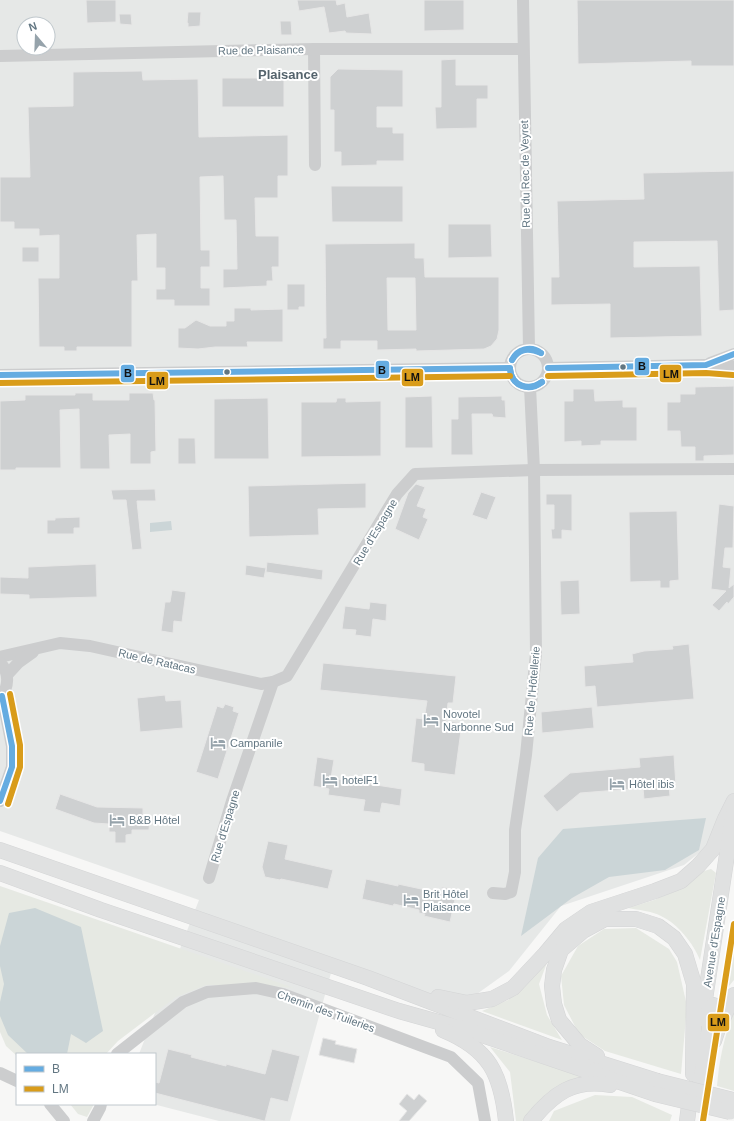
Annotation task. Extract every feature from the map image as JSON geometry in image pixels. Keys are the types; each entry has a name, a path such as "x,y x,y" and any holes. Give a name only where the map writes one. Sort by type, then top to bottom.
{"main road":[{"path":"368,978 417,992 467,1003 492,999 513,988 566,929 591,912 655,892 681,880 698,866 713,849 734,801"},
{"name":"Avenue d'Espagne","path":"697,1075 734,809"},
{"path":"0,850 368,978 549,1047 618,1068"},
{"name":"Avenue d'Espagne","path":"697,1075 734,872"},
{"path":"0,873 100,910 399,1011 467,1030 656,1088 733,1107"},
{"path":"656,1088 580,1046 558,1020 552,986 554,970 561,950 582,931 605,919 636,918 658,926 674,938 685,954 694,984 697,1075 691,1118"},
{"path":"697,1075 734,995"},
{"path":"399,1011 451,1033 468,1043 488,1061 495,1071 501,1090 506,1121"},
{"path":"531,1121 545,1104 567,1089 596,1082 656,1088"}],"street":[{"name":"Rue du Rec de Veyret","path":"523,0 528,349"},
{"name":"Rue de Plaisance","path":"0,56 314,49 523,49"},
{"path":"314,49 314,165"},
{"path":"528,349 537,350 542,353 547,360 548,368 548,374 540,384 530,387 523,387 512,378 510,368 511,360 514,356 522,350 528,349"},
{"path":"706,365 734,354"},
{"path":"548,368 706,365 734,367"},
{"path":"0,375 510,368"},
{"path":"530,387 534,470"},
{"name":"Rue d'Espagne","path":"209,878 232,801 273,682 286,676 397,494 415,474 534,470 734,469"},
{"name":"Rue de l'Hôtellerie","path":"493,893 505,894 511,892 515,872 515,830 527,749 536,653 534,470"},
{"name":"Rue de Ratacas","path":"0,657 60,643 90,646 261,684 273,682"},
{"name":"Rue de Ratacas","path":"7,675 19,662 39,648"},
{"path":"0,663 3,665 7,675 5,690 1,697 12,746 12,766 0,801"},
{"path":"0,724 7,747 4,768 0,781"},
{"path":"0,845 29,860"},
{"name":"Chemin des Tuileries","path":"118,1053 183,1002 207,992 256,988 283,994 451,1057 478,1083 485,1121"},
{"path":"2,1072 16,1080"},
{"path":"51,1105 64,1121"},
{"path":"93,1121 101,1105"}],"shaded area":[{"path":"0,0 734,0 734,846 709,845 684,865 561,906 509,971 449,1014 331,973 290,1121 219,1121 156,1105 156,1053 139,1053 199,900 0,831"},
{"path":"171,521 172,530 150,532 150,523"},
{"path":"706,818 699,850 665,870 609,877 572,898 521,936 538,858 563,829"},
{"path":"711,869 716,873 700,960 684,935 667,919 653,913 628,908 654,900 685,887 704,871"},
{"path":"0,886 294,988 260,985 206,985 176,997 118,1041 107,1053 16,1053 16,1055 6,1046 0,1032"},
{"path":"35,908 81,927 103,1031 86,1043 71,1034 67,1053 27,1053 8,1035 0,1016 0,1002 4,984 0,966 0,946 9,913"},
{"path":"636,928 669,949 677,962 687,1006 681,1074 605,1051 579,1034 564,1005 561,976 578,946 604,929"},
{"path":"734,929 734,980 724,992"},
{"path":"548,960 539,984 547,1015 562,1040 482,1011 508,1000 528,983"},
{"path":"734,1012 734,1091 717,1086 722,1049"},
{"path":"490,1047 585,1077 527,1121 516,1121 510,1072"},
{"path":"595,1095 632,1097 672,1115 670,1121 549,1121 554,1111"},
{"path":"71,1105 93,1105 87,1117 78,1114"}],"building":[{"path":"86,0 116,0 116,22 87,23"},
{"path":"297,0 336,0 337,5 345,3 347,17 369,13 372,34 346,33 345,31 329,33 324,7 299,11"},
{"path":"424,0 464,0 464,30 424,31"},
{"path":"577,0 734,0 734,66 691,66 691,61 578,64"},
{"path":"188,12 201,12 200,26 188,27"},
{"path":"119,14 131,14 132,25 120,24"},
{"path":"280,21 291,21 292,35 281,35"},
{"path":"456,59 456,85 488,85 488,99 477,99 477,128 436,129 435,107 441,107 441,60"},
{"path":"338,69 403,70 403,107 377,107 377,127 393,127 393,133 404,133 404,161 377,161 377,165 341,166 341,152 334,152 334,110 330,110 330,77"},
{"path":"142,71 143,80 198,79 199,137 288,135 288,176 278,176 278,198 255,198 256,236 279,236 279,267 272,267 273,281 267,281 267,286 223,288 223,269 237,269 236,220 224,220 223,176 200,177 201,250 210,250 210,267 201,267 201,288 210,288 210,306 174,306 174,300 156,300 156,289 165,289 165,268 156,268 156,234 137,235 138,281 132,281 132,347 77,347 77,351 64,351 64,347 39,347 38,278 59,278 59,235 39,236 39,229 14,229 14,222 0,222 0,177 30,177 28,107 73,106 73,72"},
{"path":"222,78 284,78 284,107 222,107"},
{"path":"734,171 734,310 719,311 717,241 634,242 634,267 700,266 702,336 610,338 610,304 551,305 551,277 559,277 557,201 644,199 643,173"},
{"path":"331,186 403,186 403,222 332,222"},
{"path":"448,224 491,224 492,257 448,258"},
{"path":"415,243 415,258 424,258 425,277 499,277 499,330 497,339 491,346 484,349 416,351 416,349 377,350 377,341 341,341 341,349 323,349 323,338 326,338 325,244","holes":["387,278 415,278 416,330 388,330"]},
{"path":"22,247 39,247 39,262 22,262"},
{"path":"287,284 305,284 305,307 299,307 299,310 287,310"},
{"path":"234,308 251,308 251,310 283,309 283,342 247,342 248,347 215,347 198,349 178,348 178,328 185,328 196,320 210,326 226,326 226,321 234,321"},
{"path":"734,386 734,455 704,456 704,461 695,461 695,447 681,447 680,431 667,431 667,402 680,402 680,394 695,394 695,387"},
{"path":"573,389 594,389 595,401 623,400 623,407 637,407 637,441 601,441 601,445 581,446 581,441 564,442 564,401 573,401"},
{"path":"75,393 93,393 93,400 129,400 129,393 153,393 155,400 156,451 151,452 151,464 130,464 130,434 109,435 110,469 80,469 79,409 60,410 61,468 16,468 16,470 0,470 0,401 25,400 25,395 75,395"},
{"path":"432,396 433,448 405,448 405,397"},
{"path":"502,396 502,400 505,400 506,418 493,417 492,414 472,414 473,455 451,455 451,419 458,419 458,397"},
{"path":"268,398 269,459 214,459 214,399"},
{"path":"337,398 346,398 346,402 381,401 381,456 301,457 301,402 336,402"},
{"path":"178,438 195,438 196,464 178,464"},
{"path":"366,483 366,508 318,509 319,535 249,537 248,486"},
{"path":"416,484 425,487 417,506 426,509 423,517 428,519 419,540 395,529 408,493"},
{"path":"155,489 156,501 137,501 142,549 132,550 126,500 113,500 111,490"},
{"path":"481,492 496,497 487,520 472,515"},
{"path":"546,494 572,494 572,531 562,530 562,539 552,539 551,529 554,529 554,505 546,505"},
{"path":"719,504 734,506 733,548 725,548 723,567 731,568 729,588 734,584 734,597 719,611 712,605 726,591 711,589"},
{"path":"677,511 679,580 670,581 670,588 660,588 660,581 630,582 629,512"},
{"path":"80,517 80,528 74,528 74,534 47,534 47,520 55,520 55,518"},
{"path":"267,562 323,570 322,580 266,572"},
{"path":"96,564 97,597 29,599 29,595 0,594 0,577 28,578 28,567"},
{"path":"246,565 266,568 264,578 245,575"},
{"path":"579,580 580,614 561,615 560,581"},
{"path":"172,590 186,592 182,622 174,621 173,633 161,631 165,602 170,602"},
{"path":"370,602 387,604 386,621 373,619 371,637 355,635 356,630 342,629 345,606 369,609"},
{"path":"689,644 694,699 597,707 595,686 585,687 584,666 633,662 632,654 644,651 673,649 672,646"},
{"name":"Novotel Narbonne Sud","path":"323,663 456,676 453,703 448,703 446,721 462,723 455,775 424,771 424,764 411,762 416,718 424,719 427,701 320,690"},
{"path":"165,695 166,701 181,700 183,728 140,732 137,698"},
{"name":"Campanile","path":"225,704 234,707 233,711 239,713 218,779 196,772 217,706 223,708"},
{"path":"592,707 594,728 542,733 541,712"},
{"name":"Hôtel ibis","path":"674,755 676,786 669,786 670,796 644,799 643,788 580,793 557,812 543,796 570,773 640,767 639,758"},
{"name":"hotelF1","path":"317,757 334,760 331,778 402,789 400,806 382,803 380,813 363,811 365,800 328,795 329,789 313,786"},
{"name":"B&B Hôtel","path":"60,794 97,807 143,808 143,817 150,817 149,830 132,830 132,834 126,835 126,843 115,843 115,832 109,832 109,824 94,823 55,809"},
{"path":"268,841 288,845 285,859 333,870 328,889 265,877 262,867"},
{"name":"Brit Hôtel Plaisance","path":"366,879 440,893 442,887 457,890 450,922 424,916 425,914 419,913 419,910 362,899"},
{"path":"323,1038 336,1041 335,1044 357,1049 354,1063 319,1055"},
{"path":"168,1049 192,1055 191,1057 265,1074 272,1049 300,1056 288,1102 271,1098 265,1121 156,1093 156,1082 159,1083"},
{"path":"407,1094 414,1100 419,1094 427,1101 409,1121 399,1121 407,1111 399,1104"}],"transit line":[{"name":"B","path":"512,360 517,353 525,349 533,349 541,353"},
{"name":"B","path":"512,360 518,353 525,350 532,350 541,353"},
{"name":"B","path":"548,368 706,365 734,354"},
{"name":"B","path":"0,375 510,368"},
{"name":"B","path":"510,369 514,380 522,386 527,387 537,385 542,382"},
{"name":"B","path":"510,369 514,380 522,386 532,387 542,382"},
{"name":"LM","path":"548,376 706,373 733,375"},
{"name":"LM","path":"0,383 510,376"},
{"name":"LM","path":"8,804 20,767 20,745 10,694"},
{"name":"B","path":"0,801 12,767 12,746 2,696"},
{"name":"LM","path":"703,1121 734,924"}],"place":[{"name":"Novotel Narbonne Sud","path":"431,720"},
{"name":"Campanile","path":"218,743"},
{"name":"hotelF1","path":"330,780"},
{"name":"Hôtel ibis","path":"617,784"},
{"name":"B&B Hôtel","path":"117,820"},
{"name":"Brit Hôtel Plaisance","path":"411,900"}],"district":[{"name":"Plaisance","path":"288,74"}]}
